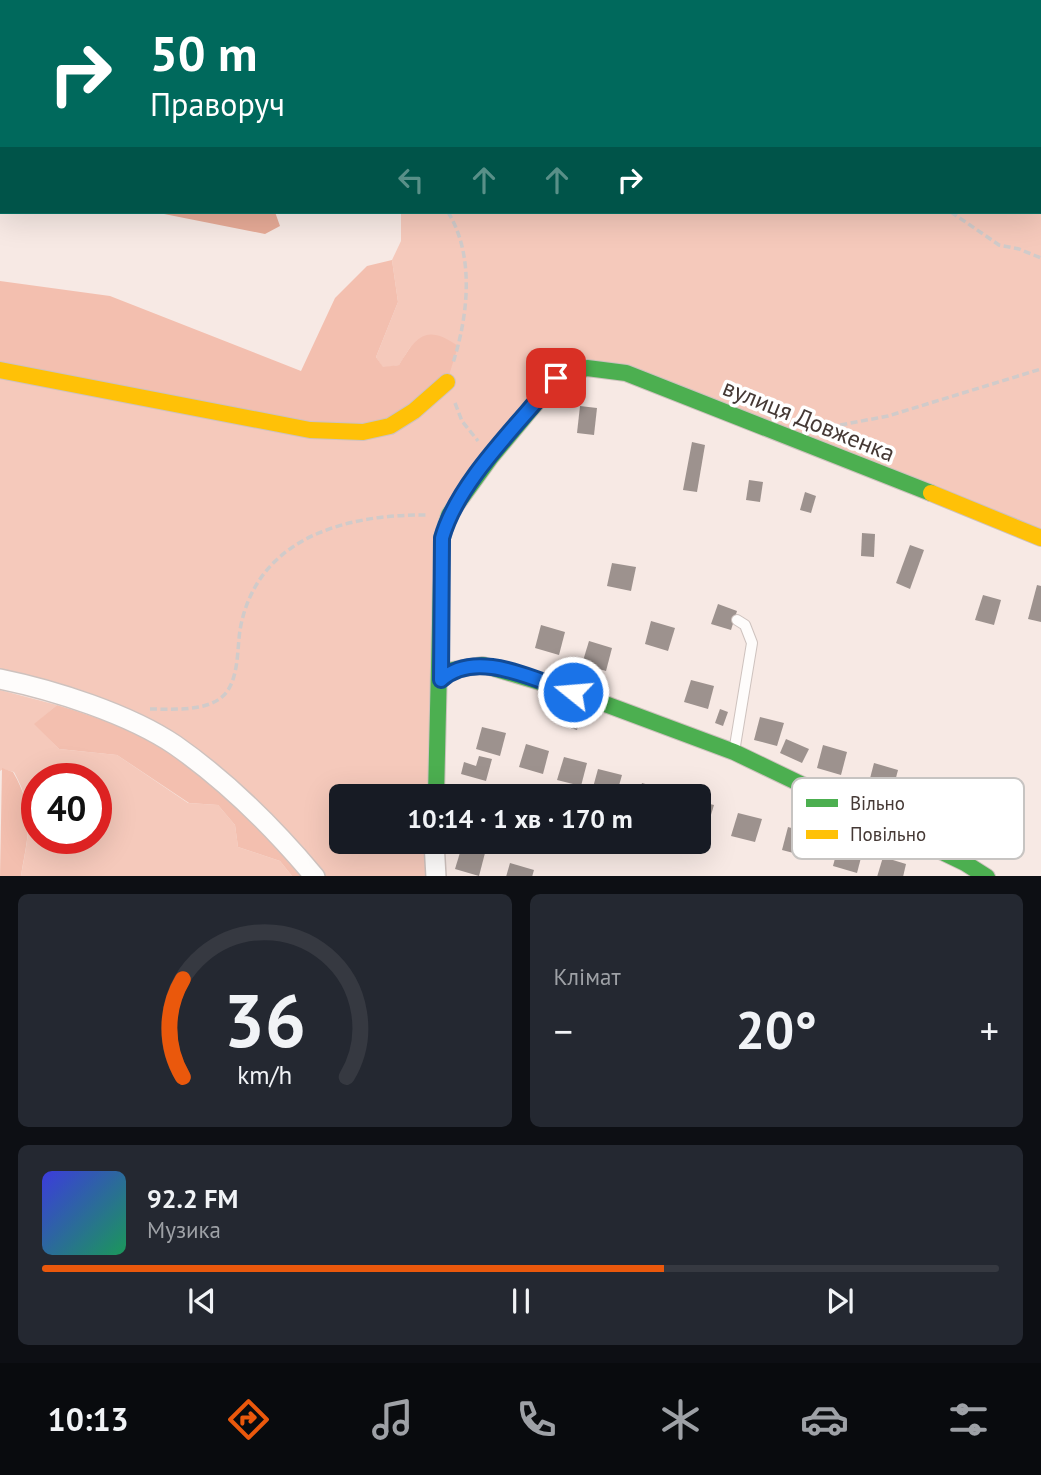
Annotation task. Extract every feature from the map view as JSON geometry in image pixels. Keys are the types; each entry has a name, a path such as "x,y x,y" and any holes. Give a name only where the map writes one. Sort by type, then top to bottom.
{"street":[{"name":"вулиця Довженка","path":"491,457 556,378 587,368 626,373 751,420 1041,538"},
{"path":"0,370 310,430 349,432 390,426 414,411 447,382"},
{"path":"437,784 441,680 442,538 449,515 491,457"},
{"path":"441,680 453,670 483,665 573,692 734,752 792,780"},
{"path":"0,679 99,708 174,744 273,826 314,876"},
{"path":"435,854 436,876"},
{"path":"957,859 985,876"}],"lane":[{"path":"734,752 752,643 745,625 737,620"}],"path":[{"path":"449,214 464,258 466,300 458,346 447,382 462,421 491,457"},
{"path":"954,214 999,245 1041,258"},
{"path":"827,428 888,416 1041,369"},
{"path":"147,709 202,707 221,699 229,689 234,673 247,600 268,565 285,551 305,539 335,527 371,519 394,515 449,515"}],"shaded area":[{"path":"164,214 276,214 280,226 265,234"},
{"path":"401,214 1041,214 1041,538 626,373 557,378 449,515 437,784 329,784 329,854 435,854 436,876 315,876 174,745 0,679 0,370 363,432 411,346 399,365 383,368 376,357 398,302 392,260 401,241"},
{"path":"392,260 398,302 376,357 383,367 399,365 417,340 430,334 438,335 458,346 447,382 363,432 0,370 0,281 110,296 301,371 335,298 367,266"},
{"path":"0,690 57,705 35,724 59,749 117,755 188,803 218,805 235,825 238,847 280,861 292,876 21,876 25,854 112,854 112,763 21,763 21,786 14,772 3,769 0,771"},
{"path":"57,705 131,731 171,751 241,809 302,876 292,876 280,861 238,847 235,825 218,805 189,803 117,755 59,749 34,724"},
{"path":"2,768 13,772 21,789 21,854 25,854 21,876 0,876"}],"building":[{"path":"580,406 597,408 594,435 577,433"},
{"path":"692,442 705,445 697,492 683,490"},
{"path":"749,480 763,482 760,502 746,500"},
{"path":"805,492 816,496 811,513 800,510"},
{"path":"862,533 875,534 874,557 861,556"},
{"path":"910,545 924,550 910,589 896,583"},
{"path":"612,563 636,567 631,591 607,586"},
{"path":"1037,585 1041,586 1041,622 1028,619"},
{"path":"983,595 1001,600 994,625 975,620"},
{"path":"718,604 737,611 731,630 711,624"},
{"path":"651,621 675,628 668,651 645,644"},
{"path":"541,625 565,632 559,655 535,648"},
{"path":"589,641 612,648 606,671 582,664"},
{"path":"691,680 714,686 708,709 684,702"},
{"path":"569,705 583,708 577,730 564,726"},
{"path":"720,709 728,712 723,726 715,723"},
{"path":"760,717 784,723 777,746 754,740"},
{"path":"482,727 506,733 500,756 476,749"},
{"path":"786,739 809,749 802,763 780,753"},
{"path":"526,744 549,751 543,774 519,767"},
{"path":"823,745 847,752 841,775 817,768"},
{"path":"479,756 492,759 486,781 461,774 464,762 476,766"},
{"path":"564,757 587,763 582,784 557,780"},
{"path":"874,763 898,770 896,778 870,778"},
{"path":"598,769 622,775 619,784 594,784"},
{"path":"738,813 762,819 755,842 731,836"},
{"path":"788,827 792,828 792,853 782,850"},
{"path":"460,854 485,854 479,876 455,869"},
{"path":"835,859 861,859 857,873 833,866"},
{"path":"882,859 906,864 903,876 877,876"},
{"path":"510,863 534,870 532,876 506,876"}],"traffic: fast":[{"path":"436,784 442,538 449,515 491,457 557,378 587,368 626,373 931,493"},
{"path":"441,680 453,670 483,665 573,692 734,752 792,780"},
{"path":"957,859 985,876"}],"traffic: slow":[{"path":"0,370 310,430 363,432 390,426 414,411 447,382"},
{"path":"931,493 1041,538"}],"route":[{"path":"556,378 491,457 449,515 442,538 441,680 453,670 483,665 573,692"}]}
